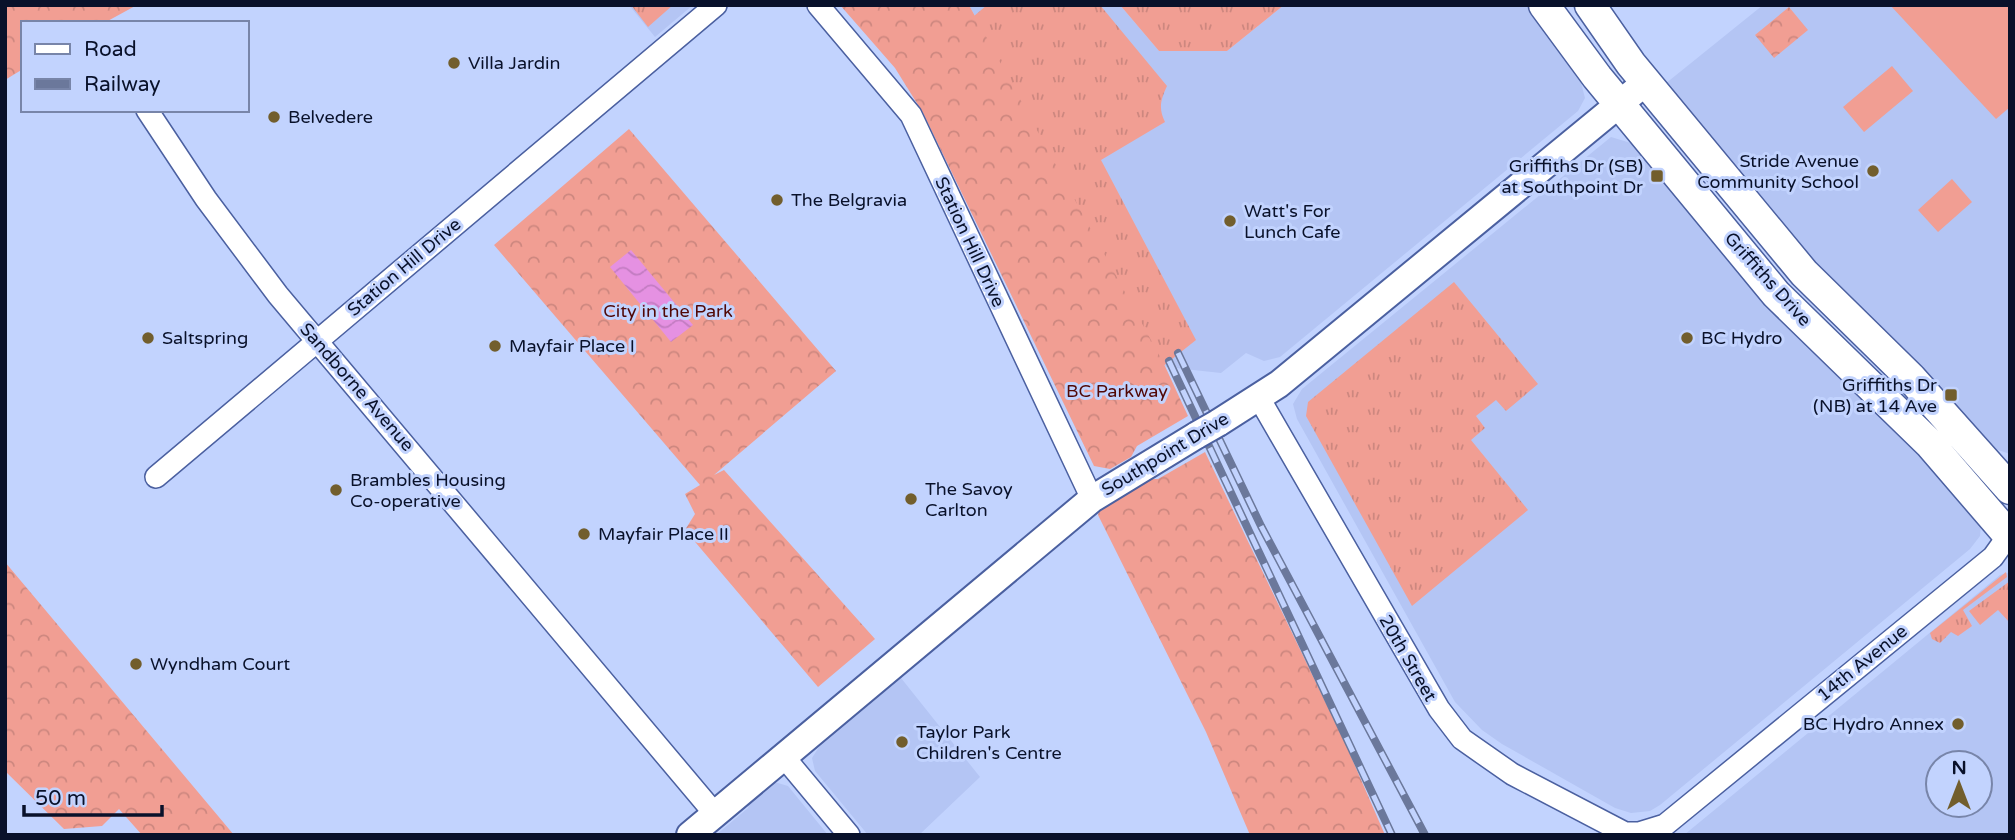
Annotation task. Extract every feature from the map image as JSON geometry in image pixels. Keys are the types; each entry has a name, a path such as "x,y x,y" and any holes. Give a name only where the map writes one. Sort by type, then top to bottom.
{"main road":[{"name":"Griffiths Drive","path":"1544,5 1619,104 1776,294 1930,444 2009,536"},
{"name":"Griffiths Drive","path":"1590,5 1646,82 1804,273 2004,474"}],"street":[{"name":"Station Hill Drive","path":"156,477 716,5"},
{"name":"Station Hill Drive","path":"818,5 911,115 1091,499"},
{"name":"Southpoint Drive","path":"690,835 1091,499 1259,398 1646,82"},
{"name":"Sandborne Avenue","path":"148,112 247,255 715,814"},
{"name":"20th Street","path":"1259,398 1432,699 1462,739 1513,774 1614,829 1639,833"},
{"name":"14th Avenue","path":"1639,833 1665,825 1993,558 2009,536"},
{"path":"784,757 849,835"}],"shaded area":[{"path":"629,5 693,5 655,37"},
{"path":"969,5 1120,5 1159,51 1227,51 1284,5 1525,5 1580,79 1585,98 1578,111 1280,357 1264,361 1246,353 1221,373 1166,367"},
{"name":"Stride Avenue Community School","path":"1763,5 2010,5 2010,454 1992,448 1834,288 1665,84"},
{"path":"1611,137 1634,144 1770,309 1825,363 1887,417 1981,524 1980,536 1970,549 1660,805 1650,811 1631,813 1615,808 1502,744 1482,730 1455,702 1297,419 1293,404 1302,389"},
{"path":"2010,572 2010,835 1684,835 2000,575"},
{"path":"901,678 980,777 919,835 868,835 815,771 812,758 819,747"},
{"path":"771,781 788,786 828,835 716,835 748,808 751,798"}],"green space":[{"path":"5,5 137,5 108,21 21,21 21,70 5,80"},
{"path":"631,5 673,5 648,27"},
{"name":"BC Parkway","path":"840,5 969,5 1164,364 1188,416 1137,446 1131,457 1110,469 1094,466 923,113 895,68"},
{"path":"987,5 1100,5 1167,86 1161,104 1165,122 1101,160 1196,340 1099,417 921,61"},
{"path":"1120,5 1284,5 1227,51 1159,51"},
{"path":"1890,5 2010,5 2010,107 1996,119"},
{"path":"1789,7 1808,30 1774,58 1755,35"},
{"path":"1892,66 1913,91 1864,132 1843,107"},
{"name":"City in the Park","path":"629,129 836,371 714,475 724,470 875,639 818,687 685,530 695,514 685,494 700,485 494,245"},
{"path":"1952,179 1972,202 1938,232 1918,210"},
{"path":"1454,282 1538,384 1506,411 1496,400 1476,416 1485,428 1471,440 1528,510 1412,606 1306,416 1308,402"},
{"path":"1205,452 1346,745 1385,835 1250,835 1206,732 1098,515 1100,507 1146,479 1158,479"},
{"path":"5,562 234,835 142,835 119,809 102,826 64,829 5,771"},
{"path":"2006,572 2007,577 1963,610 1972,626 1958,636 1951,632 1940,643 1932,639 1930,633"},
{"path":"2010,581 2010,623 1998,610 1980,625 1969,611"}],"water":[{"path":"631,250 693,325 671,342 610,267"}],"railway":[{"path":"1178,353 1261,526 1425,835"},
{"path":"1169,361 1392,835"}],"place":[{"name":"Villa Jardin","path":"454,63"},
{"name":"Belvedere","path":"274,117"},
{"name":"Stride Avenue Community School","path":"1873,171"},
{"name":"Griffiths Dr (SB) at Southpoint Dr","path":"1657,176"},
{"name":"The Belgravia","path":"777,200"},
{"name":"Watt's For Lunch Cafe","path":"1230,221"},
{"name":"Saltspring","path":"148,338"},
{"name":"BC Hydro","path":"1687,338"},
{"name":"Mayfair Place I","path":"495,346"},
{"name":"Griffiths Dr (NB) at 14 Ave","path":"1951,395"},
{"name":"Brambles Housing Co-operative","path":"336,490"},
{"name":"The Savoy Carlton","path":"911,499"},
{"name":"Mayfair Place II","path":"584,534"},
{"name":"Wyndham Court","path":"136,664"},
{"name":"BC Hydro Annex","path":"1958,724"},
{"name":"Taylor Park Children's Centre","path":"902,742"}]}
